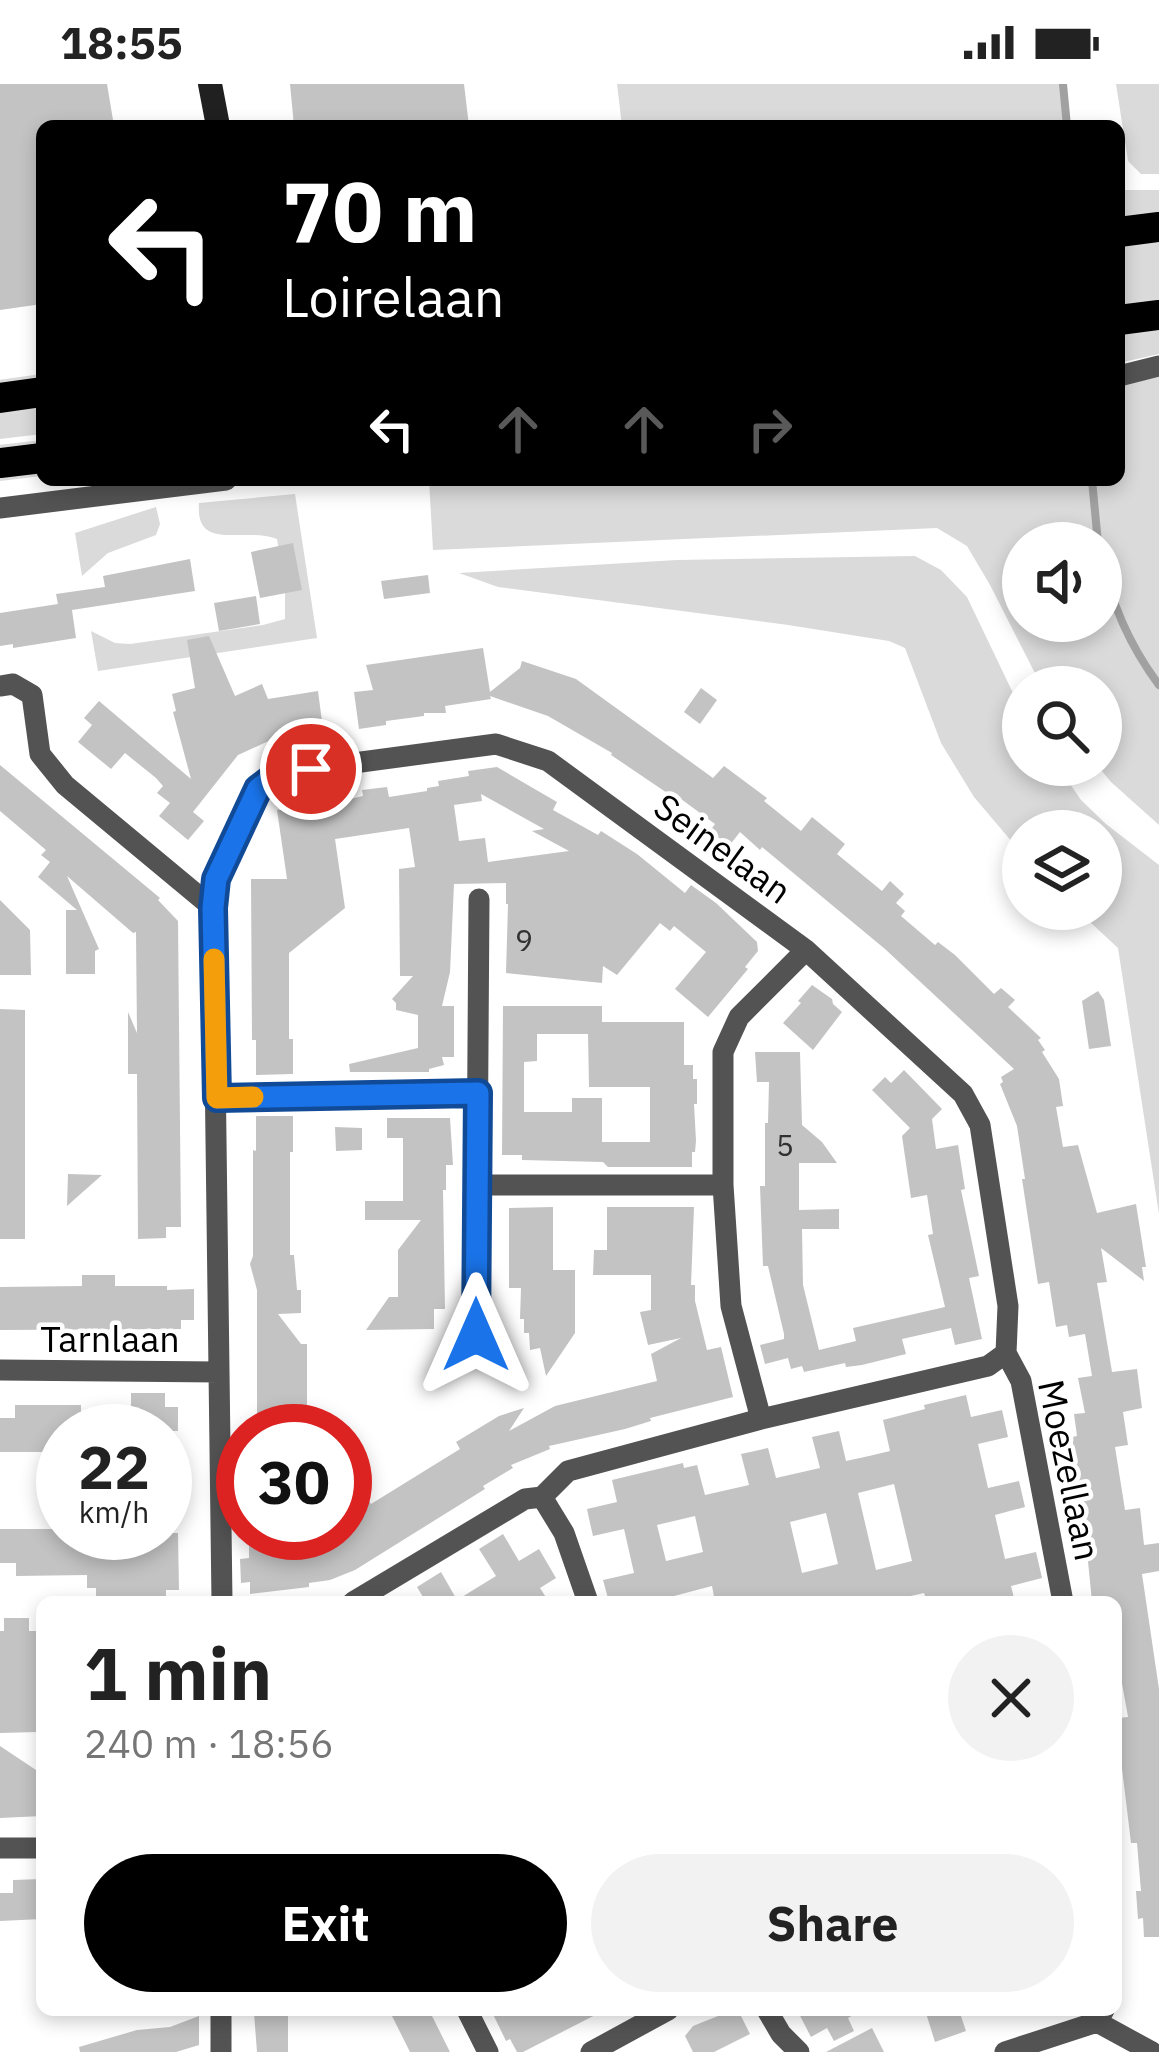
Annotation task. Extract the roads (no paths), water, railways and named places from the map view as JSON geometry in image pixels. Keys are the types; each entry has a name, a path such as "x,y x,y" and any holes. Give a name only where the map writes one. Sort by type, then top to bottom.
{"main road":[{"path":"1125,231 1159,227"},
{"path":"1125,319 1159,315"},
{"path":"0,398 36,393"},
{"path":"0,463 36,459"}],"street":[{"path":"210,84 217,120"},
{"path":"1125,374 1159,366"},
{"path":"0,508 178,486"},
{"path":"0,686 13,684 32,695 40,754 65,785 213,908"},
{"name":"Seinelaan","path":"222,1596 213,908 216,879 258,789 279,773 496,744 548,761 806,950 963,1094 980,1125 1008,1306 1006,1353"},
{"path":"476,1335 478,899"},
{"path":"761,1419 731,1306 723,1185 723,1052 739,1016 806,950"},
{"path":"217,1098 478,1093"},
{"path":"477,1185 723,1185"},
{"path":"363,1596 525,1498 542,1498 568,1471 761,1419 988,1366 1006,1353"},
{"name":"Moezellaan","path":"1006,1353 1021,1381 1062,1596"},
{"name":"Tarnlaan","path":"0,1370 218,1372"},
{"path":"542,1498 564,1533 586,1596"},
{"path":"0,1849 36,1848"},
{"path":"221,2016 221,2052"},
{"path":"470,2016 488,2052"},
{"path":"591,2052 657,2016"},
{"path":"770,2016 799,2052"},
{"path":"1005,2052 1101,2016 1152,2052"}],"waterway":[{"path":"1063,84 1066,120"},
{"path":"1093,486 1096,522"},
{"path":"1122,623 1159,685"}]}
